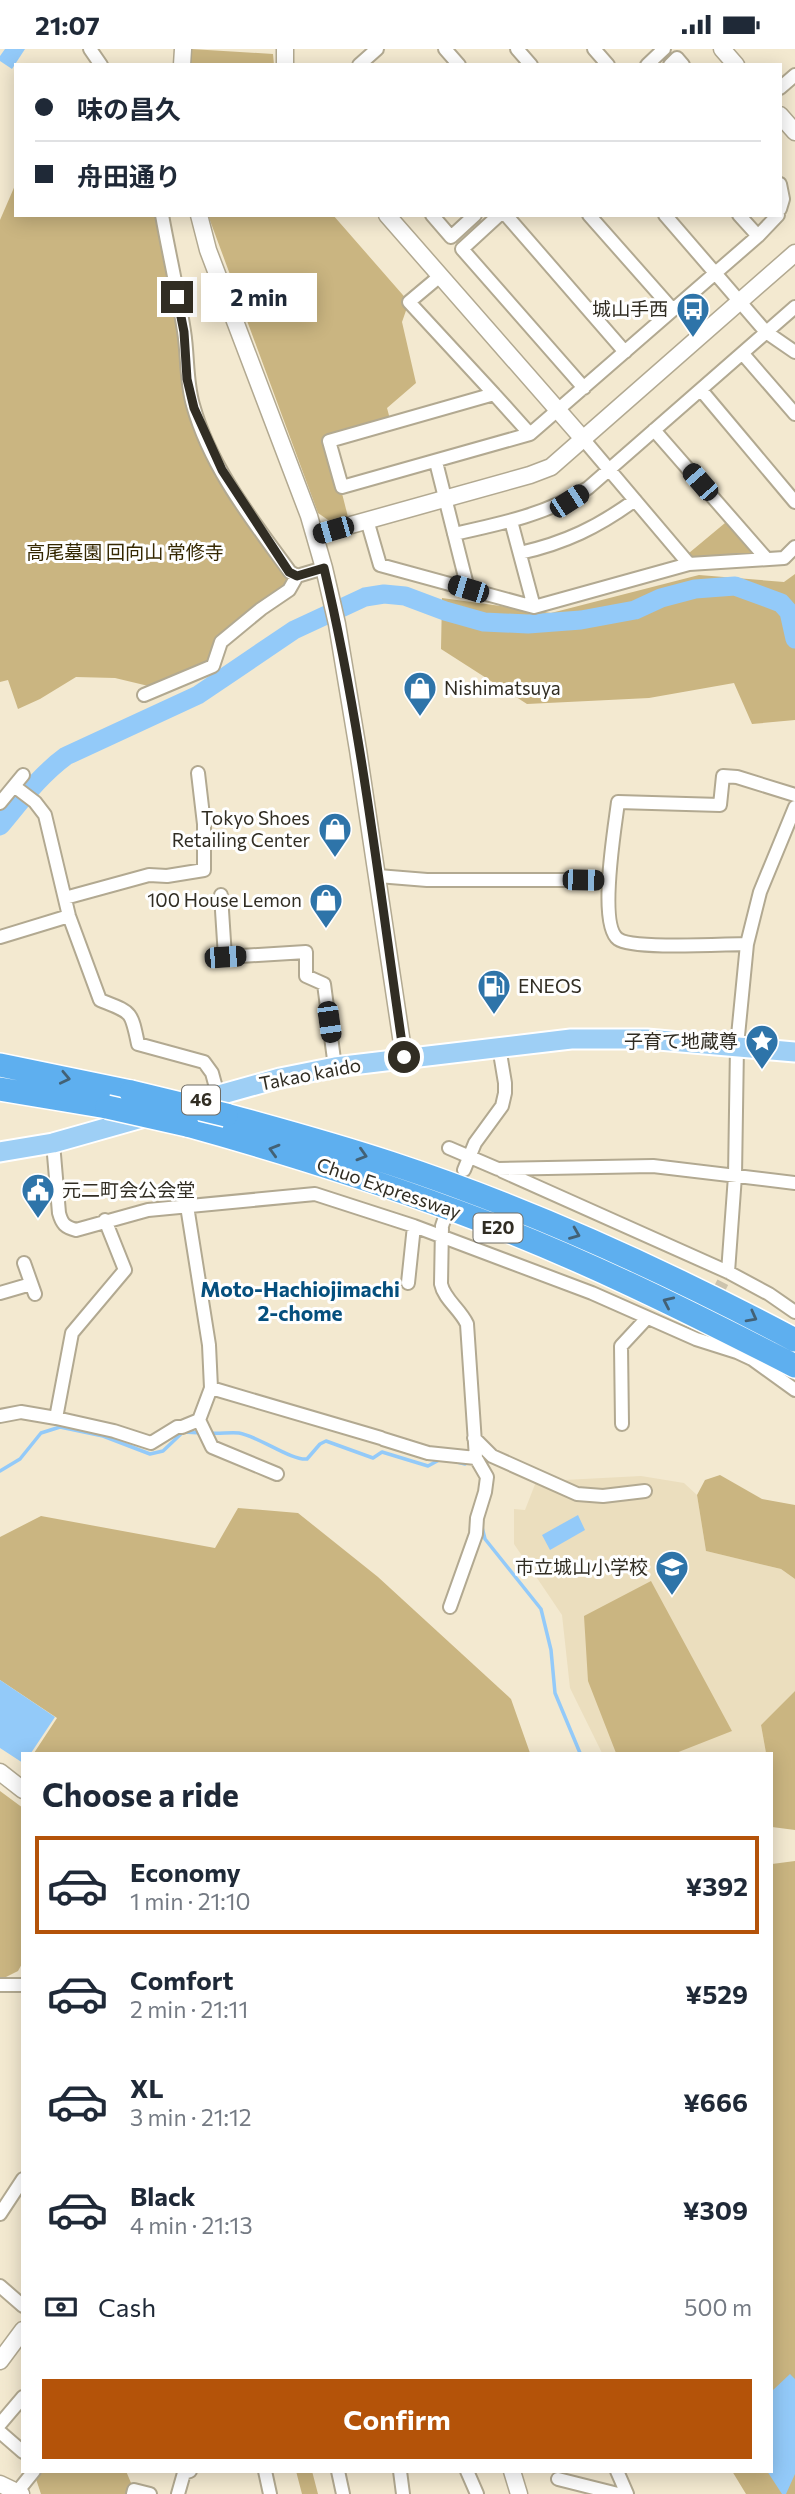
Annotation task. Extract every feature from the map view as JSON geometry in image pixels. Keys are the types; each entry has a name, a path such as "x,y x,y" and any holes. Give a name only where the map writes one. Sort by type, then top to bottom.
{"highway":[{"name":"Chuo Expressway","path":"0,1065 131,1092 222,1105 391,1163 493,1200 593,1241 709,1295 795,1340"},
{"name":"Chuo Expressway","path":"0,1089 107,1107 187,1125 311,1161 457,1211 587,1265 699,1317 795,1366"}],"main road":[{"name":"Takao kaido","path":"0,1152 53,1143 222,1105 280,1078 404,1057 571,1039 646,1039 795,1052"}],"street":[{"path":"445,49 456,63"},
{"path":"517,49 529,63"},
{"path":"594,49 606,63"},
{"path":"649,63 664,49"},
{"path":"722,49 734,63"},
{"path":"782,117 795,132"},
{"path":"162,217 184,332 187,379 194,408 222,470 289,572 297,576 324,568"},
{"path":"200,217 208,250 315,535 330,591 378,876 404,1057"},
{"path":"389,217 689,564"},
{"path":"434,217 451,237 473,217"},
{"path":"497,217 462,249 584,388"},
{"path":"508,217 625,352"},
{"path":"591,217 673,310"},
{"path":"667,217 766,332 795,352"},
{"path":"741,217 758,236"},
{"path":"494,394 329,441 342,488 530,434 758,236 776,217"},
{"path":"315,535 541,471 563,458 795,253"},
{"path":"440,276 409,302 530,434"},
{"path":"454,534 511,521 569,501 588,488 795,307"},
{"path":"743,354 795,414"},
{"path":"701,390 795,502"},
{"path":"654,430 765,557"},
{"path":"436,462 468,589"},
{"path":"520,553 556,545 583,534 635,500"},
{"path":"367,520 380,565 534,607 689,564 765,557 783,558 795,547"},
{"path":"511,521 534,607"},
{"path":"145,695 213,666 221,642 289,590 297,576"},
{"path":"65,898 149,875 167,876 204,870 204,824 198,773"},
{"path":"0,803 23,775"},
{"path":"747,944 663,945 619,940 610,926 608,880 618,802 719,805 723,776 795,795"},
{"path":"10,789 35,802 46,815 69,916 100,1000 127,1011 132,1019 138,1044 204,1062 212,1073 222,1105"},
{"path":"728,1272 735,1176 737,1047 747,944 760,892 795,807"},
{"path":"378,876 427,880 608,880"},
{"path":"221,895 225,957 306,951 306,977 324,984 335,1067"},
{"path":"0,937 69,916"},
{"path":"464,1170 475,1143 502,1106 505,1093 499,1047"},
{"path":"53,1143 59,1213 61,1222 66,1227 76,1230 148,1210 315,1193 414,1226 592,1293 647,1318 698,1333 752,1359 795,1390"},
{"path":"449,1148 728,1272 769,1294 795,1312"},
{"path":"498,1169 653,1167 795,1182"},
{"path":"187,1206 209,1345 211,1388 204,1429 212,1447 277,1474"},
{"path":"445,1217 442,1226 442,1291 461,1312 467,1324 476,1458 487,1477 477,1518 477,1534 450,1607"},
{"path":"56,1418 72,1333 125,1270 105,1220"},
{"path":"408,1283 414,1226"},
{"path":"0,1293 33,1289 24,1263"},
{"path":"622,1424 621,1346 647,1318"},
{"path":"211,1388 428,1453 476,1458"},
{"path":"0,1416 21,1412 56,1418 114,1430 150,1443 177,1427 204,1429"},
{"path":"474,1438 492,1456 577,1494 603,1496 645,1491"},
{"path":"0,1772 21,1788"},
{"path":"0,1985 21,1985"},
{"path":"0,2214 21,2182"},
{"path":"0,2286 21,2304"},
{"path":"1,2358 21,2333"},
{"path":"0,2424 21,2399"},
{"path":"0,2432 21,2450"},
{"path":"11,2491 32,2473"},
{"path":"178,2494 184,2473"},
{"path":"266,2473 271,2494"},
{"path":"338,2473 343,2494"},
{"path":"400,2473 403,2494"},
{"path":"468,2473 477,2494"},
{"path":"513,2473 519,2494"},
{"path":"618,2473 627,2494"},
{"path":"561,2494 557,2475 618,2494"},
{"path":"133,2494 134,2490 150,2494"}],"shaded area":[{"name":"市立城山小学校","path":"539,1474 564,1480 641,1476 684,1483 697,1495 706,1551 781,1569 795,1579 795,1691 761,1725 766,1752 602,1752 570,1688 562,1615 514,1544 514,1509 525,1510"}],"green space":[{"path":"191,49 273,54 274,63 190,63"},
{"name":"高尾墓園 回向山 常修寺","path":"14,188 14,217 162,217 187,379 213,454 293,581 254,610 209,665 161,689 115,678 76,677 18,709 8,680 0,682 0,220"},
{"path":"209,217 335,217 409,302 402,322 416,383 387,408 391,423 329,442 348,517 331,522 318,513"},
{"path":"731,518 765,557 699,563 689,553"},
{"path":"795,574 795,720 752,724 734,683 649,698 527,704 441,649 442,598 551,613 699,575 784,582"},
{"path":"720,1475 762,1499 795,1505 795,1579 781,1569 706,1551 697,1495 705,1480"},
{"path":"238,1508 298,1513 378,1577 511,1699 530,1752 35,1752 57,1718 0,1680 0,1537 41,1516 215,1548"},
{"path":"651,1581 732,1731 679,1752 616,1752 588,1681 584,1616"},
{"path":"795,1691 795,1830 773,1827 773,1752 766,1752 761,1725"},
{"path":"0,1791 21,1807 21,1966 18,1971 0,1980"},
{"path":"795,1861 795,2494 746,2494 733,2473 773,2473 773,1864"},
{"path":"41,2473 127,2473 134,2490 133,2494 41,2494 36,2479"},
{"path":"297,2473 313,2473 318,2494 302,2494"}],"water":[{"path":"5,49 25,49 12,69 0,61"},
{"path":"578,1515 585,1530 550,1550 542,1535"},
{"path":"0,1680 55,1717 32,1752 21,1752 21,1762 0,1748"},
{"path":"790,2374 795,2379 795,2474 786,2494 782,2494 768,2473 773,2473 773,2390"}],"waterway":[{"path":"0,826 39,780 66,756 198,695 294,630 365,597 384,594 405,596 484,622 528,624 581,620 635,610 661,598 695,589 735,586 781,603 789,612 795,639"},
{"path":"0,1471 20,1459 41,1433 60,1427 103,1436 150,1454 163,1451 183,1432 202,1433"},
{"path":"210,1433 247,1435 301,1459 307,1459 326,1441 373,1458 382,1452 428,1466 439,1460"},
{"path":"453,1461 465,1464"},
{"path":"482,1527 485,1539 541,1609 551,1650 555,1693 580,1752"}],"tunnel":[{"path":"701,1325 728,1272"}],"place":[{"name":"城山手西","path":"693,339"},
{"name":"Nishimatsuya","path":"420,718"},
{"name":"Tokyo Shoes Retailing Center","path":"335,859"},
{"name":"100 House Lemon","path":"326,930"},
{"name":"ENEOS","path":"494,1016"},
{"name":"子育て地蔵尊","path":"762,1071"},
{"name":"元二町会公会堂","path":"38,1220"},
{"name":"市立城山小学校","path":"672,1597"}],"district":[{"name":"Moto-Hachiojimachi 2-chome","path":"300,1302"}],"route":[{"path":"177,297 184,332 187,379 194,408 213,454 247,512 289,572 297,576 324,568 337,624 358,750 404,1057"}]}
